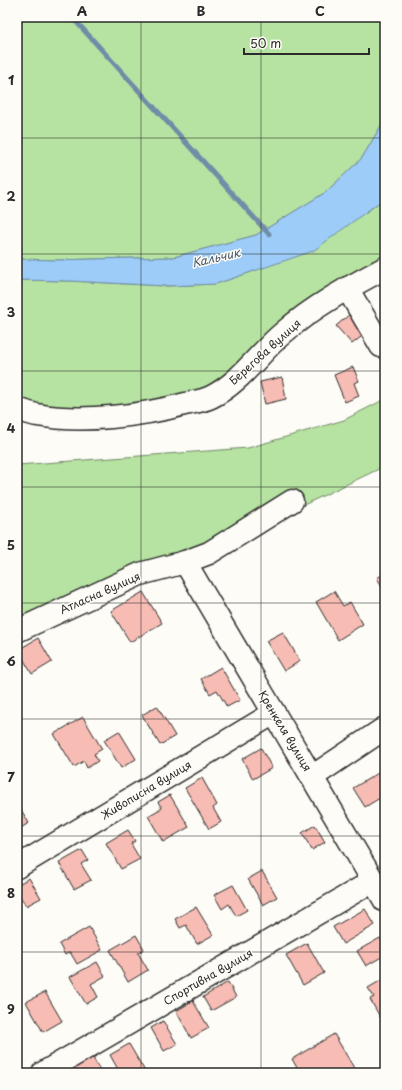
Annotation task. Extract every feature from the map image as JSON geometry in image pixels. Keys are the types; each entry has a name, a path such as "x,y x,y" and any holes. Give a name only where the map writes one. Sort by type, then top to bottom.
{"street":[{"name":"Берегова вулиця","path":"17,409 37,415 67,418 113,416 167,409 210,397 230,385 283,333 312,310 346,288 385,268"},
{"path":"346,288 381,346"},
{"name":"Атласна вулиця","path":"17,631 140,574 185,562 209,553 292,501"},
{"name":"Кренкеля вулиця","path":"185,562 385,901"},
{"name":"Живописна вулиця","path":"17,867 274,713"},
{"path":"312,777 385,728"},
{"name":"Спортивна вулиця","path":"43,1073 373,881"}],"green space":[{"path":"17,17 385,17 385,119 362,158 326,192 256,235 174,257 56,260 17,259"},
{"path":"385,198 385,268 229,385 167,409 17,409 17,280 166,286 216,284 251,272 368,211"},
{"path":"385,399 385,466 185,562 17,631 17,465 248,448 344,420"}],"water":[{"name":"Кальчик","path":"385,119 385,198 313,251 216,284 166,286 17,280 17,259 56,260 174,257 256,235 326,192 362,158"}],"building":[{"path":"350,314 366,333 352,344 336,326"},
{"path":"353,367 359,381 354,383 359,396 345,402 334,375"},
{"path":"282,377 286,399 265,404 260,382"},
{"path":"385,573 385,591 377,578"},
{"path":"334,591 343,606 350,602 363,624 338,640 316,602"},
{"path":"143,592 162,623 130,642 111,611"},
{"path":"283,632 300,661 284,671 266,641"},
{"path":"38,638 52,662 32,674 18,650"},
{"path":"221,667 240,700 227,707 217,690 210,694 201,679"},
{"path":"157,706 175,736 160,745 142,715"},
{"path":"83,717 102,749 94,754 98,761 87,768 84,761 74,767 54,734"},
{"path":"119,731 136,759 121,768 104,740"},
{"path":"261,748 272,768 253,779 242,759"},
{"path":"385,769 385,795 365,807 353,788"},
{"path":"202,778 217,805 213,808 221,822 209,829 185,788"},
{"path":"170,795 189,827 163,842 148,816 162,808 158,802"},
{"path":"17,803 29,823 19,829 17,826"},
{"path":"315,825 325,842 312,850 302,833"},
{"path":"128,830 135,841 131,844 140,859 121,869 106,843"},
{"path":"82,850 88,860 81,864 91,880 74,889 59,863"},
{"path":"262,871 277,897 263,905 248,879"},
{"path":"29,878 41,898 26,906 17,891 17,885"},
{"path":"233,885 247,910 236,916 229,904 222,909 214,895"},
{"path":"196,907 213,935 197,944 186,925 180,928 175,919"},
{"path":"365,909 375,925 343,944 333,927"},
{"path":"89,927 102,950 77,964 70,952 65,955 59,944"},
{"path":"136,935 144,949 138,953 148,970 128,982 110,950"},
{"path":"380,938 385,947 385,955 366,966 357,951"},
{"path":"307,943 324,973 303,985 286,955"},
{"path":"97,962 105,976 91,984 98,997 86,1004 70,977"},
{"path":"385,978 385,1014 380,1017 370,999 374,997 368,988"},
{"path":"228,982 236,997 211,1011 203,997"},
{"path":"45,992 62,1021 43,1032 26,1002"},
{"path":"193,1001 209,1028 191,1038 176,1011"},
{"path":"163,1021 177,1044 164,1051 151,1028"},
{"path":"334,1034 357,1073 300,1073 292,1059"},
{"path":"129,1044 146,1073 120,1073 110,1055"},
{"path":"92,1056 100,1070 95,1073 71,1073 69,1070"}],"waterway":[{"path":"72,17 269,234"}]}
